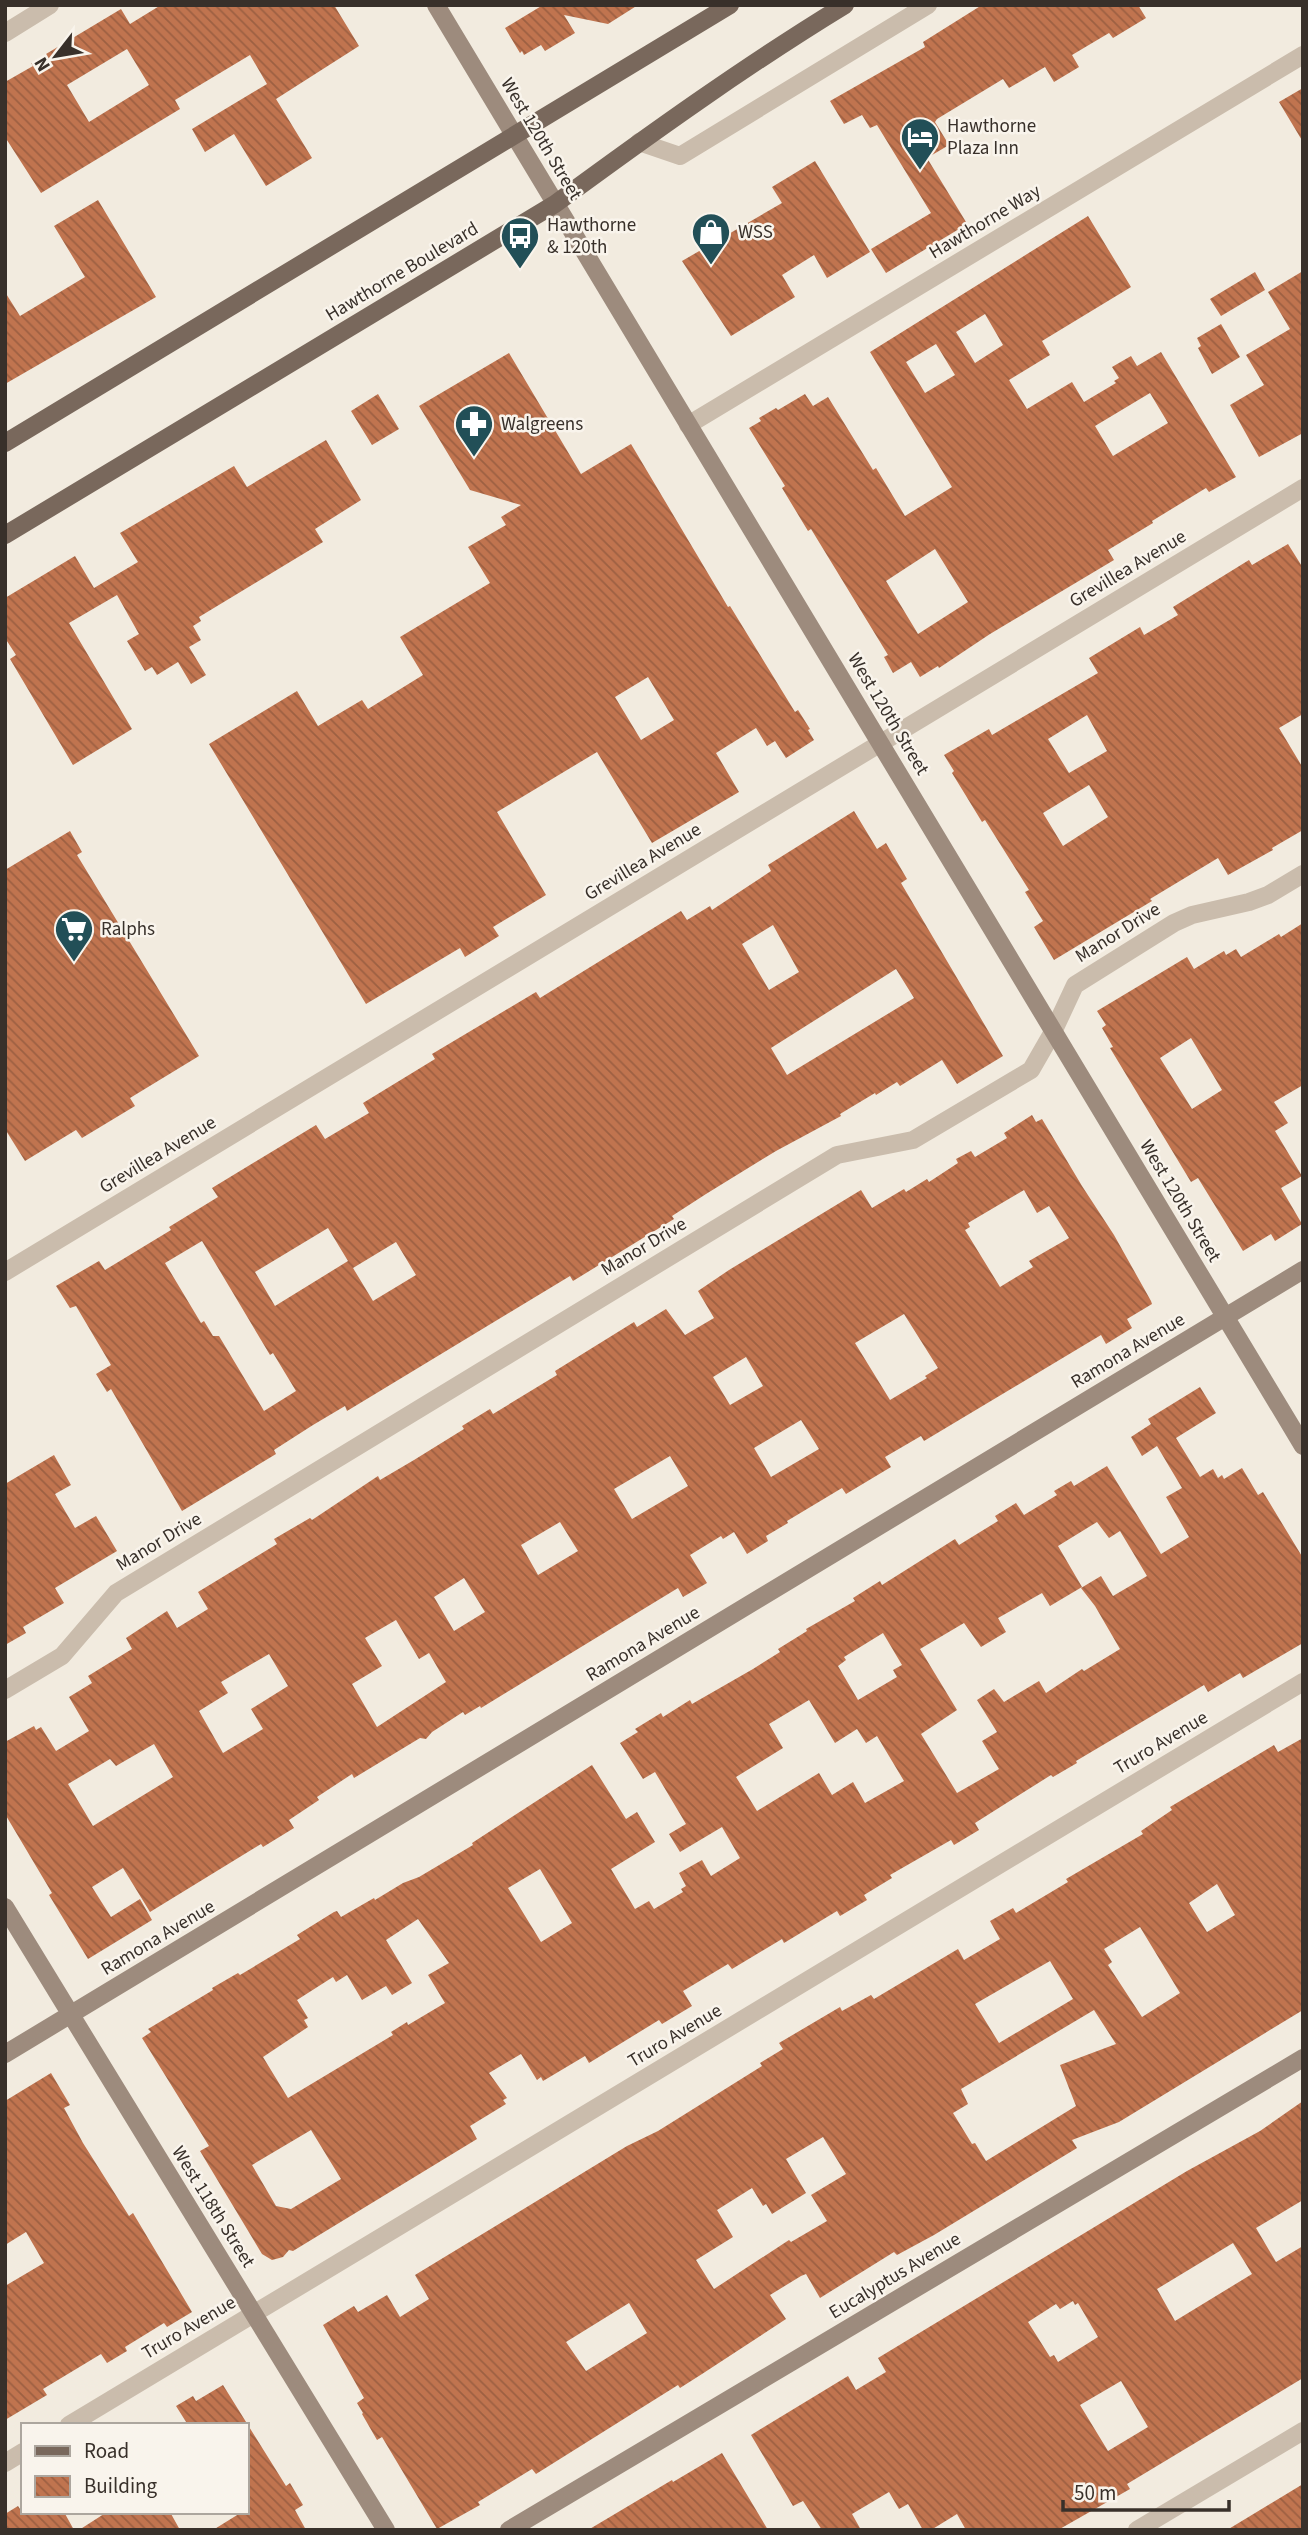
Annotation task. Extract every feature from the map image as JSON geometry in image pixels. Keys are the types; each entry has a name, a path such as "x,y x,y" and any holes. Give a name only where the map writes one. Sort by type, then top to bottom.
{"main road":[{"path":"5,443 730,5"},
{"name":"Hawthorne Boulevard","path":"5,535 555,204 639,142 845,5"}],"street":[{"path":"5,33 50,5"},
{"name":"West 120th Street","path":"436,5 1303,1446"},
{"path":"639,142 680,156 928,5"},
{"name":"Hawthorne Way","path":"688,425 1303,55"},
{"name":"Grevillea Avenue","path":"5,1272 1303,488"},
{"name":"Manor Drive","path":"5,1690 62,1656 116,1593 837,1155 913,1140 1031,1070 1075,985 1174,923 1192,915 1268,895 1303,874"},
{"name":"Ramona Avenue","path":"5,2054 1303,1270"},
{"name":"Truro Avenue","path":"72,2423 1303,1682"},
{"name":"West 118th Street","path":"5,1906 386,2530"},
{"name":"Eucalyptus Avenue","path":"509,2530 1303,2058"},
{"path":"1137,2530 1303,2431"},
{"path":"5,2463 21,2453"}],"building":[{"path":"161,5 334,5 359,46 276,99 312,158 266,186 234,134 205,152 192,129 267,84 250,55 175,100 180,109 41,193 5,137 5,82 33,66 31,63 121,9 130,24","holes":["127,49 149,85 89,122 67,85"]},
{"path":"543,5 638,5 608,24 564,15 575,33 545,51 541,45 524,55 522,51 520,53 505,28"},
{"path":"982,5 1138,5 1146,18 1113,38 1109,33 1072,55 1079,67 1054,82 1045,67 1009,88 1003,79 937,119 935,122 949,145 927,158 966,222 963,223 964,226 886,273 871,249 931,213 877,125 870,128 862,115 844,124 830,101 925,47 923,42"},
{"path":"1303,88 1303,142 1279,102"},
{"path":"815,161 870,252 827,278 814,255 782,275 795,297 731,336 682,261 782,203 772,187"},
{"path":"98,200 156,297 5,384 5,292 20,316 85,277 54,226"},
{"path":"1088,216 1131,287 1042,341 1050,355 1009,380 1027,409 1072,382 1084,402 1116,383 1114,381 1119,378 1112,367 1131,356 1137,366 1161,352 1236,477 1209,492 1206,488 1152,521 1153,523 1108,550 1114,560 990,634 939,668 938,666 920,677 911,662 893,673 884,657 888,655 811,529 808,531 782,488 785,486 749,428 761,421 759,418 805,394 813,406 828,397 905,516 952,487 870,352","holes":["985,314 1003,345 975,363 956,332","936,344 955,375 925,393 906,362","1150,393 1168,423 1113,456 1095,426","935,549 968,602 918,634 886,581"]},
{"path":"1303,271 1303,433 1259,457 1230,405 1264,385 1246,355 1290,329 1268,292"},
{"path":"1255,272 1265,290 1221,316 1210,299"},
{"path":"1221,324 1240,357 1212,374 1198,348 1201,346 1197,338"},
{"path":"509,353 581,474 631,444 728,607 730,606 795,712 798,710 814,740 786,758 775,741 767,746 756,728 716,753 739,792 652,843 597,752 497,812 546,895 493,927 499,936 465,957 460,948 366,1004 209,744 297,691 318,726 362,700 368,709 423,675 400,637 490,583 468,547 506,525 501,517 521,505 470,490 419,406","holes":["648,677 674,720 641,740 615,697"]},
{"path":"378,394 399,429 372,445 351,411"},
{"path":"326,440 361,500 315,529 323,542 199,617 201,621 193,626 201,640 189,647 206,675 191,684 178,662 157,675 152,667 145,671 127,641 139,634 117,595 69,623 132,729 73,765 10,659 16,655 5,638 5,598 75,556 94,588 138,562 120,533 234,466 247,487"},
{"path":"1288,544 1303,568 1303,714 1279,728 1303,768 1303,830 1228,875 1218,858 1054,960 1034,927 1043,921 1025,892 1029,890 985,820 982,822 944,755 989,729 992,735 1098,673 1089,658 1140,627 1144,635 1178,615 1173,607 1249,560 1252,565","holes":["1087,715 1107,751 1069,773 1048,739","1089,785 1108,817 1063,846 1043,813"]},
{"path":"854,811 877,849 886,843 907,879 901,883 1003,1056 957,1084 942,1060 900,1086 897,1082 876,1095 875,1093 840,1114 841,1116 776,1151 706,1194 672,1216 674,1219 573,1281 570,1276 347,1411 345,1406 313,1425 274,1450 276,1454 182,1511 111,1389 107,1392 96,1374 111,1365 76,1306 70,1308 56,1286 99,1261 105,1270 171,1230 169,1227 218,1197 212,1188 316,1125 325,1139 369,1113 363,1103 435,1059 432,1054 536,992 540,998 681,911 687,920 710,906 712,910 771,871 768,865","holes":["773,925 799,972 769,990 742,944","896,969 914,998 787,1075 771,1048","328,1228 348,1261 275,1306 255,1272","202,1241 270,1355 273,1353 296,1391 264,1411 219,1336 213,1336 204,1321 201,1323 165,1263","396,1242 416,1275 373,1301 353,1268"]},
{"name":"Ralphs","path":"70,831 82,852 77,855 199,1056 130,1098 135,1106 82,1138 76,1130 25,1161 5,1129 5,870"},
{"path":"1303,923 1303,1085 1274,1102 1288,1123 1275,1131 1302,1176 1281,1188 1302,1224 1275,1241 1271,1234 1243,1251 1198,1178 1191,1182 1110,1048 1113,1047 1102,1028 1106,1025 1097,1011 1187,957 1194,969 1224,951 1226,955 1236,949 1241,957 1279,934 1281,937","holes":["1191,1038 1222,1090 1192,1109 1160,1058"]},
{"path":"1032,1115 1036,1122 1042,1119 1114,1235 1151,1301 1152,1304 1127,1319 1132,1328 1106,1344 1101,1335 924,1441 921,1436 885,1457 891,1467 846,1494 842,1488 787,1521 788,1523 766,1536 768,1541 747,1554 734,1532 723,1539 721,1536 690,1555 707,1583 683,1597 678,1588 481,1708 480,1706 465,1715 463,1712 432,1732 426,1739 420,1738 354,1778 352,1774 289,1820 294,1828 263,1847 261,1844 150,1912 123,1868 92,1887 111,1917 140,1899 152,1920 88,1959 5,1814 5,1742 34,1726 36,1730 41,1727 56,1751 89,1731 69,1697 92,1683 88,1676 132,1649 126,1638 167,1611 177,1628 208,1609 198,1592 277,1544 274,1539 310,1518 312,1520 378,1476 380,1480 414,1460 464,1429 462,1426 490,1409 493,1414 557,1375 555,1371 634,1322 637,1327 666,1309 685,1335 714,1318 698,1291 729,1270 861,1190 872,1208 904,1189 906,1192 927,1179 929,1182 958,1163 956,1159 971,1151 975,1157 1007,1138 1004,1133","holes":["1024,1190 1037,1213 1049,1206 1069,1238 1029,1261 1033,1267 1000,1287 965,1230 970,1227 968,1223","904,1314 938,1368 925,1376 927,1378 890,1400 855,1343","746,1357 763,1386 730,1405 713,1377","801,1420 819,1449 771,1477 754,1448","670,1456 688,1486 632,1519 614,1489","560,1522 578,1551 538,1575 521,1545","464,1578 485,1612 454,1631 434,1597","396,1620 419,1659 429,1653 446,1682 377,1727 352,1684 382,1666 365,1638","269,1654 288,1686 251,1709 263,1729 223,1753 199,1711 228,1693 221,1682","154,1744 173,1777 93,1826 68,1784 110,1759 116,1766"]},
{"path":"1200,1387 1216,1413 1176,1438 1200,1477 1213,1469 1218,1478 1222,1475 1224,1479 1242,1468 1258,1495 1263,1492 1303,1558 1303,1643 1243,1678 1240,1673 1208,1692 1204,1685 1076,1761 1077,1763 1053,1777 1051,1775 975,1823 979,1830 954,1845 951,1840 890,1875 892,1878 864,1895 867,1900 840,1916 837,1911 784,1943 782,1939 732,1969 728,1964 683,1991 692,2006 662,2024 659,2020 589,2063 585,2056 543,2081 541,2077 537,2080 521,2054 489,2073 507,2098 503,2100 506,2104 470,2126 477,2139 293,2251 289,2250 283,2257 272,2260 262,2254 200,2151 209,2146 142,2038 151,2032 148,2029 213,1990 212,1988 238,1973 240,1975 300,1939 297,1935 334,1912 337,1911 341,1917 419,1877 473,1845 472,1843 592,1765 626,1819 637,1812 655,1842 611,1869 635,1909 649,1901 654,1909 683,1892 681,1889 686,1886 679,1873 702,1860 711,1876 740,1858 722,1827 680,1852 669,1834 686,1824 655,1772 643,1779 620,1743 638,1732 635,1729 661,1713 663,1717 690,1700 692,1704 753,1669 780,1652 778,1649 807,1631 806,1629 855,1601 853,1598 880,1581 882,1585 955,1539 959,1545 998,1521 995,1516 1016,1503 1024,1515 1057,1495 1054,1491 1071,1481 1074,1486 1107,1466 1161,1554 1189,1537 1166,1497 1182,1488 1157,1446 1142,1456 1131,1437 1151,1424 1148,1419","holes":["1097,1522 1109,1538 1120,1531 1147,1576 1113,1596 1101,1576 1081,1588 1120,1649 1084,1671 1082,1669 1046,1693 1039,1681 1004,1702 994,1689 977,1700 997,1732 982,1741 999,1769 957,1793 921,1734 957,1710 920,1649 964,1623 981,1647 1006,1632 998,1618 1042,1593 1050,1606 1082,1587 1058,1546","883,1633 902,1665 893,1670 897,1677 858,1700 838,1666 846,1660 844,1657","809,1700 835,1743 857,1729 866,1743 877,1736 904,1781 865,1803 853,1782 832,1795 819,1773 757,1811 736,1777 783,1748 769,1724","540,1869 572,1923 541,1942 508,1888","418,1919 449,1963 428,1975 445,2003 408,2025 407,2022 391,2032 393,2035 288,2098 263,2057 308,2027 304,2020 308,2018 297,2000 333,1977 336,1982 347,1975 362,2000 386,1986 392,1995 412,1983 386,1940","311,2130 341,2179 291,2209 276,2206 252,2165"]},
{"path":"54,1455 71,1485 55,1494 75,1528 96,1516 117,1551 55,1588 64,1603 23,1627 26,1633 5,1645 5,1484"},
{"path":"1303,1738 1303,2010 1119,2122 1072,2140 1077,2148 934,2235 897,2255 894,2252 820,2298 806,2274 801,2276 770,2295 786,2319 680,2388 678,2385 536,2474 532,2469 478,2502 480,2505 437,2529 382,2437 377,2440 362,2414 357,2403 364,2398 323,2325 354,2306 358,2312 387,2295 400,2317 429,2299 415,2275 762,2066 760,2063 783,2049 779,2043 840,2007 842,2011 871,1995 874,1999 958,1949 964,1960 1000,1939 990,1921 1013,1908 1016,1913 1068,1882 1066,1879 1143,1834 1141,1831 1172,1810 1170,1807 1274,1745 1278,1752","holes":["1217,1884 1235,1915 1207,1932 1189,1903","1140,1927 1180,1993 1142,2017 1108,1965 1112,1962 1104,1949","1050,1961 1073,1999 999,2043 975,2004","1094,2010 1116,2044 1060,2065 1076,2106 986,2161 953,2113 968,2104 961,2089","823,2137 846,2174 811,2195 827,2221 791,2242 789,2240 714,2289 696,2260 733,2237 717,2210 752,2188 763,2206 766,2204 772,2214 806,2193 786,2159","629,2303 647,2333 586,2371 566,2342"]},
{"path":"51,2073 70,2105 64,2108 83,2143 129,2216 133,2213 192,2312 167,2327 164,2323 125,2347 127,2351 107,2363 101,2354 43,2389 47,2395 5,2420 5,2286 44,2263 26,2232 5,2245 5,2101"},
{"path":"1303,2101 1303,2200 1256,2228 1276,2262 1303,2246 1303,2378 1127,2484 1130,2489 1058,2530 966,2530 957,2514 931,2530 923,2530 908,2504 899,2509 889,2492 852,2514 861,2530 822,2530 803,2501 793,2506 751,2435 848,2376 856,2390 886,2372 878,2358 1187,2171 1260,2131","holes":["1233,2243 1252,2274 1175,2321 1157,2289","1073,2301 1075,2305 1078,2303 1098,2337 1058,2362 1054,2355 1050,2357 1028,2322 1056,2304 1060,2309","1121,2381 1148,2427 1108,2451 1080,2405"]},
{"path":"223,2385 247,2423 187,2423 176,2406 193,2396 196,2401"},
{"path":"248,2425 286,2486 290,2483 303,2505 295,2510 306,2530 213,2530 239,2514 248,2514"},
{"path":"722,2453 768,2530 588,2530 672,2480 673,2482"},
{"path":"1303,2484 1303,2530 1227,2530"},
{"path":"18,2506 21,2514 65,2514 74,2530 5,2530 5,2514"},
{"path":"104,2514 171,2514 180,2530 79,2530"}],"place":[{"name":"Hawthorne Plaza Inn","path":"920,171"},
{"name":"WSS","path":"711,266"},
{"name":"Hawthorne & 120th","path":"520,270"},
{"name":"Walgreens","path":"474,458"},
{"name":"Ralphs","path":"74,963"}]}
